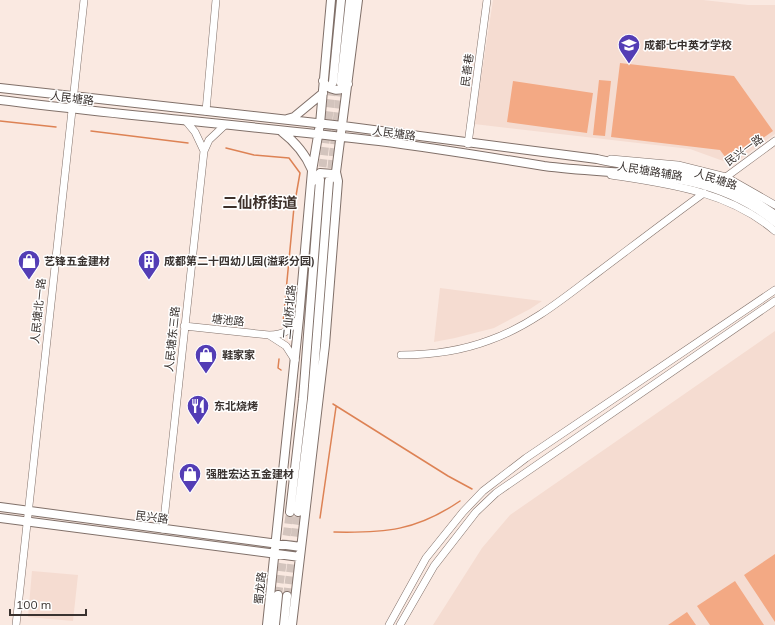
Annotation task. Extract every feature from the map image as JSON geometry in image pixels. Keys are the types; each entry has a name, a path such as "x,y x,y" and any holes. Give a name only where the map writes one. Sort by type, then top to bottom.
{"main road":[{"name":"二仙桥北路","path":"274,554 295,360 312,171 320,124 323,93 322,81 331,0"},
{"path":"320,180 294,512 312,398 334,181 343,126 341,83 341,0"},
{"path":"322,81 327,87 338,90 343,89 341,83 350,0"},
{"path":"341,83 358,0"},
{"name":"人民塘路","path":"0,88 343,126 468,144 597,159 624,166 674,172 705,178 738,191 775,215"},
{"path":"284,120 294,117 323,93"},
{"name":"人民塘路","path":"0,100 71,109 379,141 583,171 618,172 669,177 704,185 734,196 775,222"},
{"path":"280,130 291,139 309,162 312,171"},
{"path":"292,625 325,345 334,181 332,174 327,173 316,176 311,182"},
{"name":"民兴路","path":"0,507 28,512 302,547"},
{"name":"民兴路","path":"0,518 300,557"},
{"name":"蜀龙路","path":"268,625 274,554"},
{"name":"蜀龙路","path":"275,625 278,595"},
{"path":"284,625 287,596"}],"street":[{"name":"人民塘北一路","path":"16,625 84,0"},
{"path":"206,111 216,0"},
{"name":"民善巷","path":"468,144 487,0"},
{"path":"186,121 195,132 204,151"},
{"name":"人民塘东三路","path":"163,529 204,151 209,140 225,125"},
{"name":"民兴一路","path":"726,177 775,141"},
{"name":"人民塘路辅路","path":"597,159 624,159 678,165 726,177 775,205"},
{"name":"人民塘路辅路","path":"583,171 677,185 704,193 720,198 750,212 775,231"},
{"path":"401,355 430,355 461,349 490,340 519,327 582,284 704,193"},
{"path":"389,625 426,558 463,512 483,491 526,458 775,290"},
{"path":"400,625 434,566 476,512 496,494 775,301"},
{"path":"269,335 284,334 299,318"},
{"name":"塘池路","path":"184,326 269,335"},
{"path":"269,335 286,346 295,360"}],"shaded area":[{"name":"成都七中英才学校","path":"493,0 703,0 748,5 775,5 775,134 739,160 726,162 690,149 474,124"},
{"path":"620,63 734,76 773,131 729,162 720,150 611,137"},
{"path":"599,80 611,81 605,136 593,135"},
{"path":"513,81 593,93 587,133 507,122"},
{"path":"440,288 542,301 494,328 434,342"},
{"path":"775,331 775,625 433,625 482,548 510,515"},
{"path":"775,554 775,622 744,575"},
{"path":"32,571 78,575 73,621 28,617"},
{"path":"735,581 764,625 710,625 697,606"},
{"path":"687,612 696,625 668,625"}],"waterway":[{"path":"0,121 56,127"},
{"path":"91,131 188,143"},
{"path":"226,148 254,155 289,158 300,173 294,207 283,323"},
{"path":"279,359 278,368 281,370"},
{"path":"333,404 448,476 472,489"},
{"path":"320,518 336,407"},
{"path":"334,532 369,532 400,528 429,519 460,501"}],"tunnel":[{"path":"321,179 333,83"},
{"path":"330,180 341,83"},
{"path":"278,595 290,512"},
{"path":"287,596 298,512"}],"place":[{"name":"成都七中英才学校","path":"629,64"},
{"name":"艺锋五金建材","path":"29,280"},
{"name":"成都第二十四幼儿园(溢彩分园)","path":"149,280"},
{"name":"鞋家家","path":"206,374"},
{"name":"东北烧烤","path":"198,426"},
{"name":"强胜宏达五金建材","path":"190,494"}],"district":[{"name":"二仙桥街道","path":"260,203"}]}
